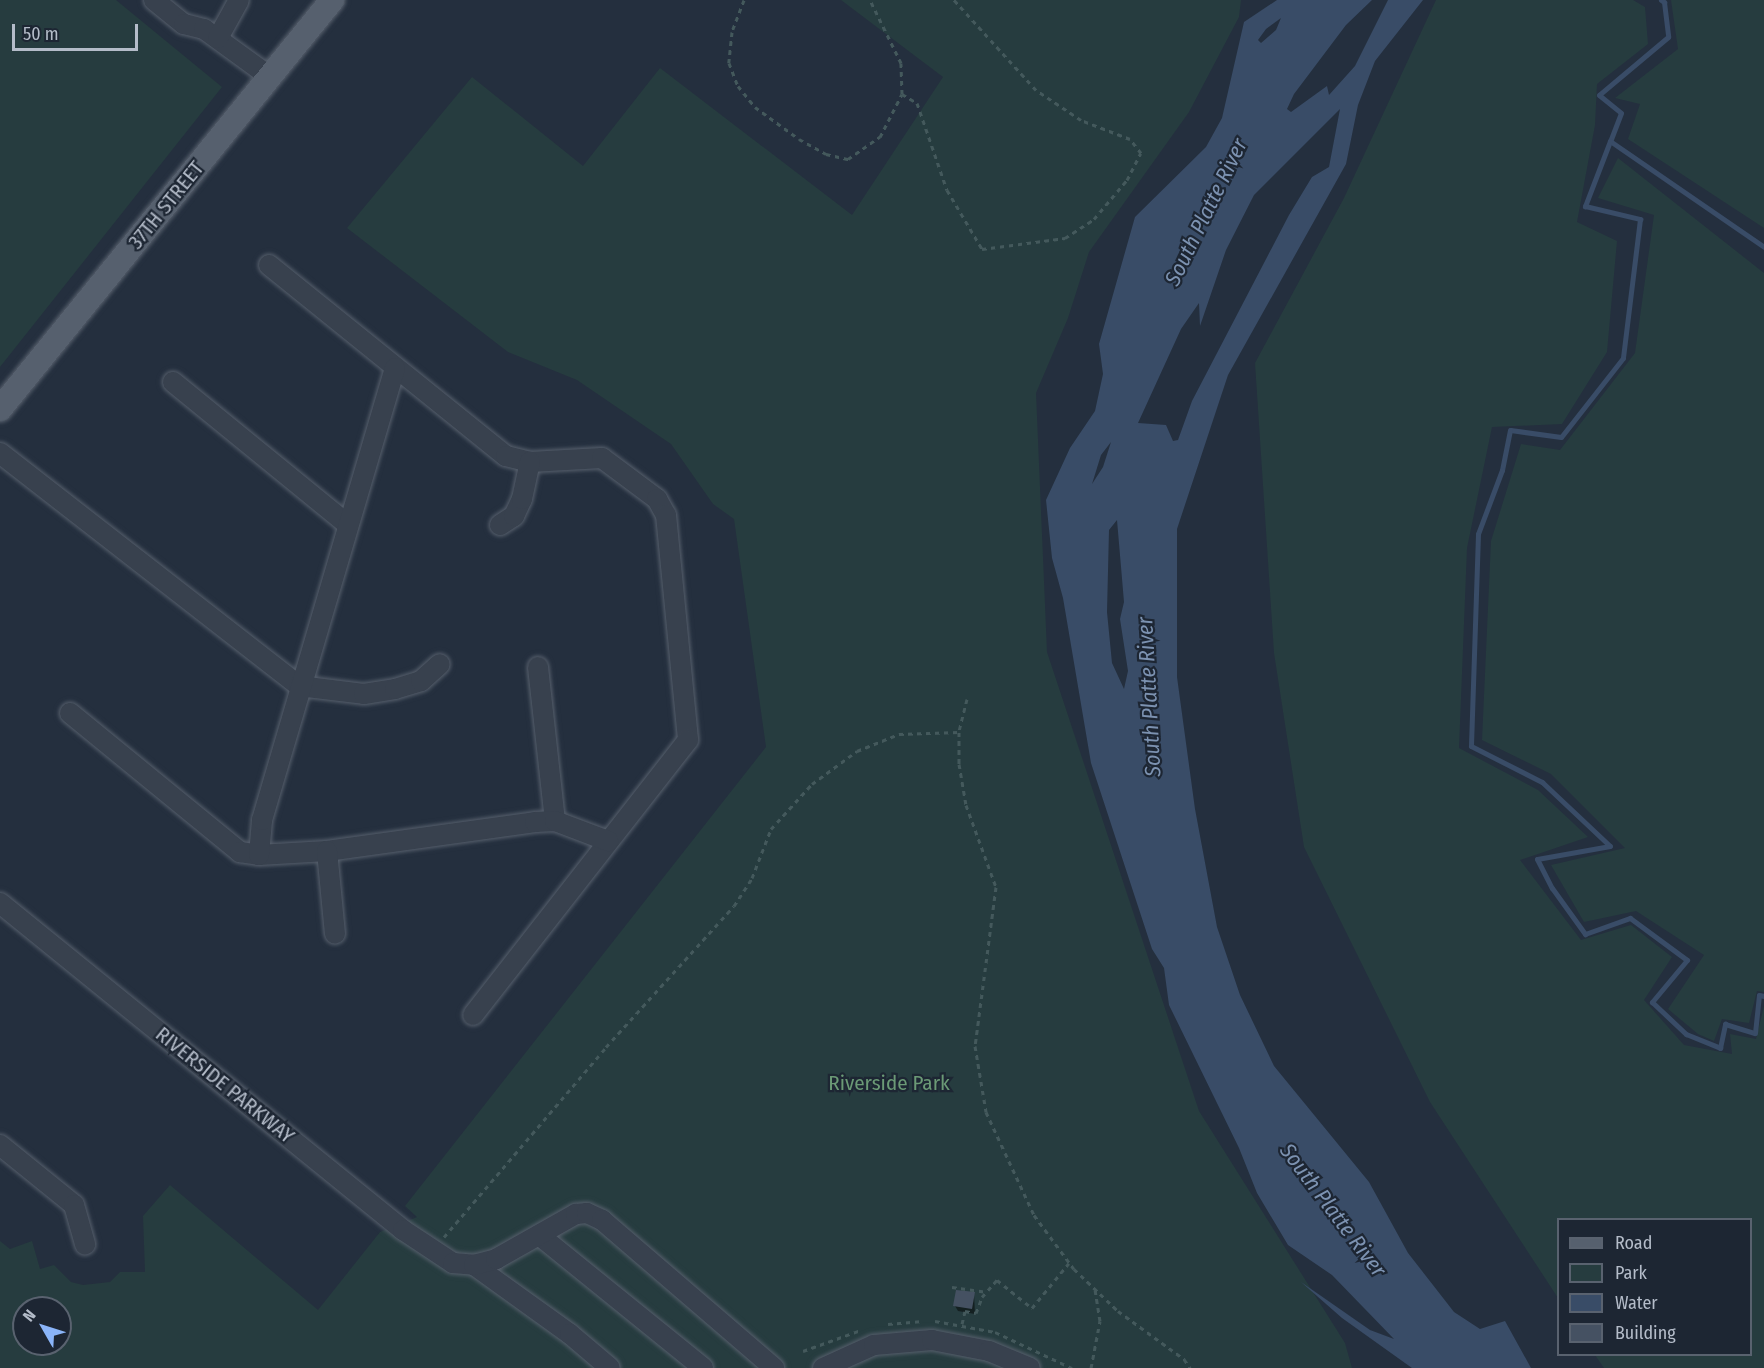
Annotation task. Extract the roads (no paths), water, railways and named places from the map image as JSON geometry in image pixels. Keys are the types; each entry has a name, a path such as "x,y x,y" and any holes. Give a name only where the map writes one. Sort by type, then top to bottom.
{"main road":[{"name":"37TH STREET","path":"0,409 332,0"}],"street":[{"path":"154,0 184,24 204,29 218,38 270,77"},
{"path":"218,38 239,0"},
{"path":"269,265 506,456 530,462 602,458 657,499 666,515 688,740 474,1015"},
{"path":"259,855 262,820 299,686 395,368"},
{"path":"173,382 347,524"},
{"path":"0,453 299,686 364,694 395,689 421,681 440,664"},
{"path":"500,525 514,516 522,499 530,462"},
{"path":"538,666 555,821"},
{"path":"70,713 240,852 259,855 327,851 555,821 608,841"},
{"path":"327,851 335,934"},
{"name":"RIVERSIDE PARKWAY","path":"0,903 403,1230 453,1263 474,1265"},
{"path":"0,1145 74,1205 86,1244"},
{"path":"474,1265 496,1259 576,1214 587,1213 602,1220 774,1368"},
{"path":"539,1235 704,1368"},
{"path":"474,1265 570,1334 610,1368"},
{"path":"823,1368 874,1345 932,1340 989,1351 1030,1368"}],"water":[{"name":"South Platte River","path":"1277,0 1372,0 1346,25 1294,94 1287,109 1291,112 1327,86 1329,95 1355,66 1388,0 1423,0 1375,61 1358,105 1346,164 1228,375 1177,529 1177,677 1195,809 1217,927 1240,995 1274,1066 1369,1182 1408,1253 1454,1312 1480,1329 1505,1321 1531,1368 1412,1368 1342,1318 1301,1282 1370,1330 1394,1339 1332,1275 1288,1245 1257,1193 1239,1148 1169,1005 1164,968 1152,949 1091,763 1063,598 1052,558 1046,500 1070,448 1095,411 1103,374 1099,344 1135,217 1206,147 1222,118 1244,22","holes":["1281,18 1276,30 1261,43 1258,40 1266,29","1340,109 1329,167 1312,177 1289,215 1192,401 1178,440 1173,441 1166,425 1138,423 1181,329 1199,303 1200,326 1226,250 1254,195","1111,442 1103,467 1092,484 1101,455","1117,520 1124,602 1120,619 1128,671 1124,689 1112,663 1107,612 1109,530"]}],"waterway":[{"path":"1661,0 1664,2 1668,37 1599,95 1621,113 1610,141 1764,247"},
{"path":"1610,141 1585,206 1640,219 1623,358 1561,437 1510,430 1502,470 1478,534 1471,746 1542,782 1610,846 1537,859 1552,888 1585,934 1630,918 1687,960 1652,1002 1686,1034 1720,1048 1725,1024 1755,1033 1759,995 1764,996"}],"park label":[{"name":"Riverside Park","path":"889,1083"}]}
